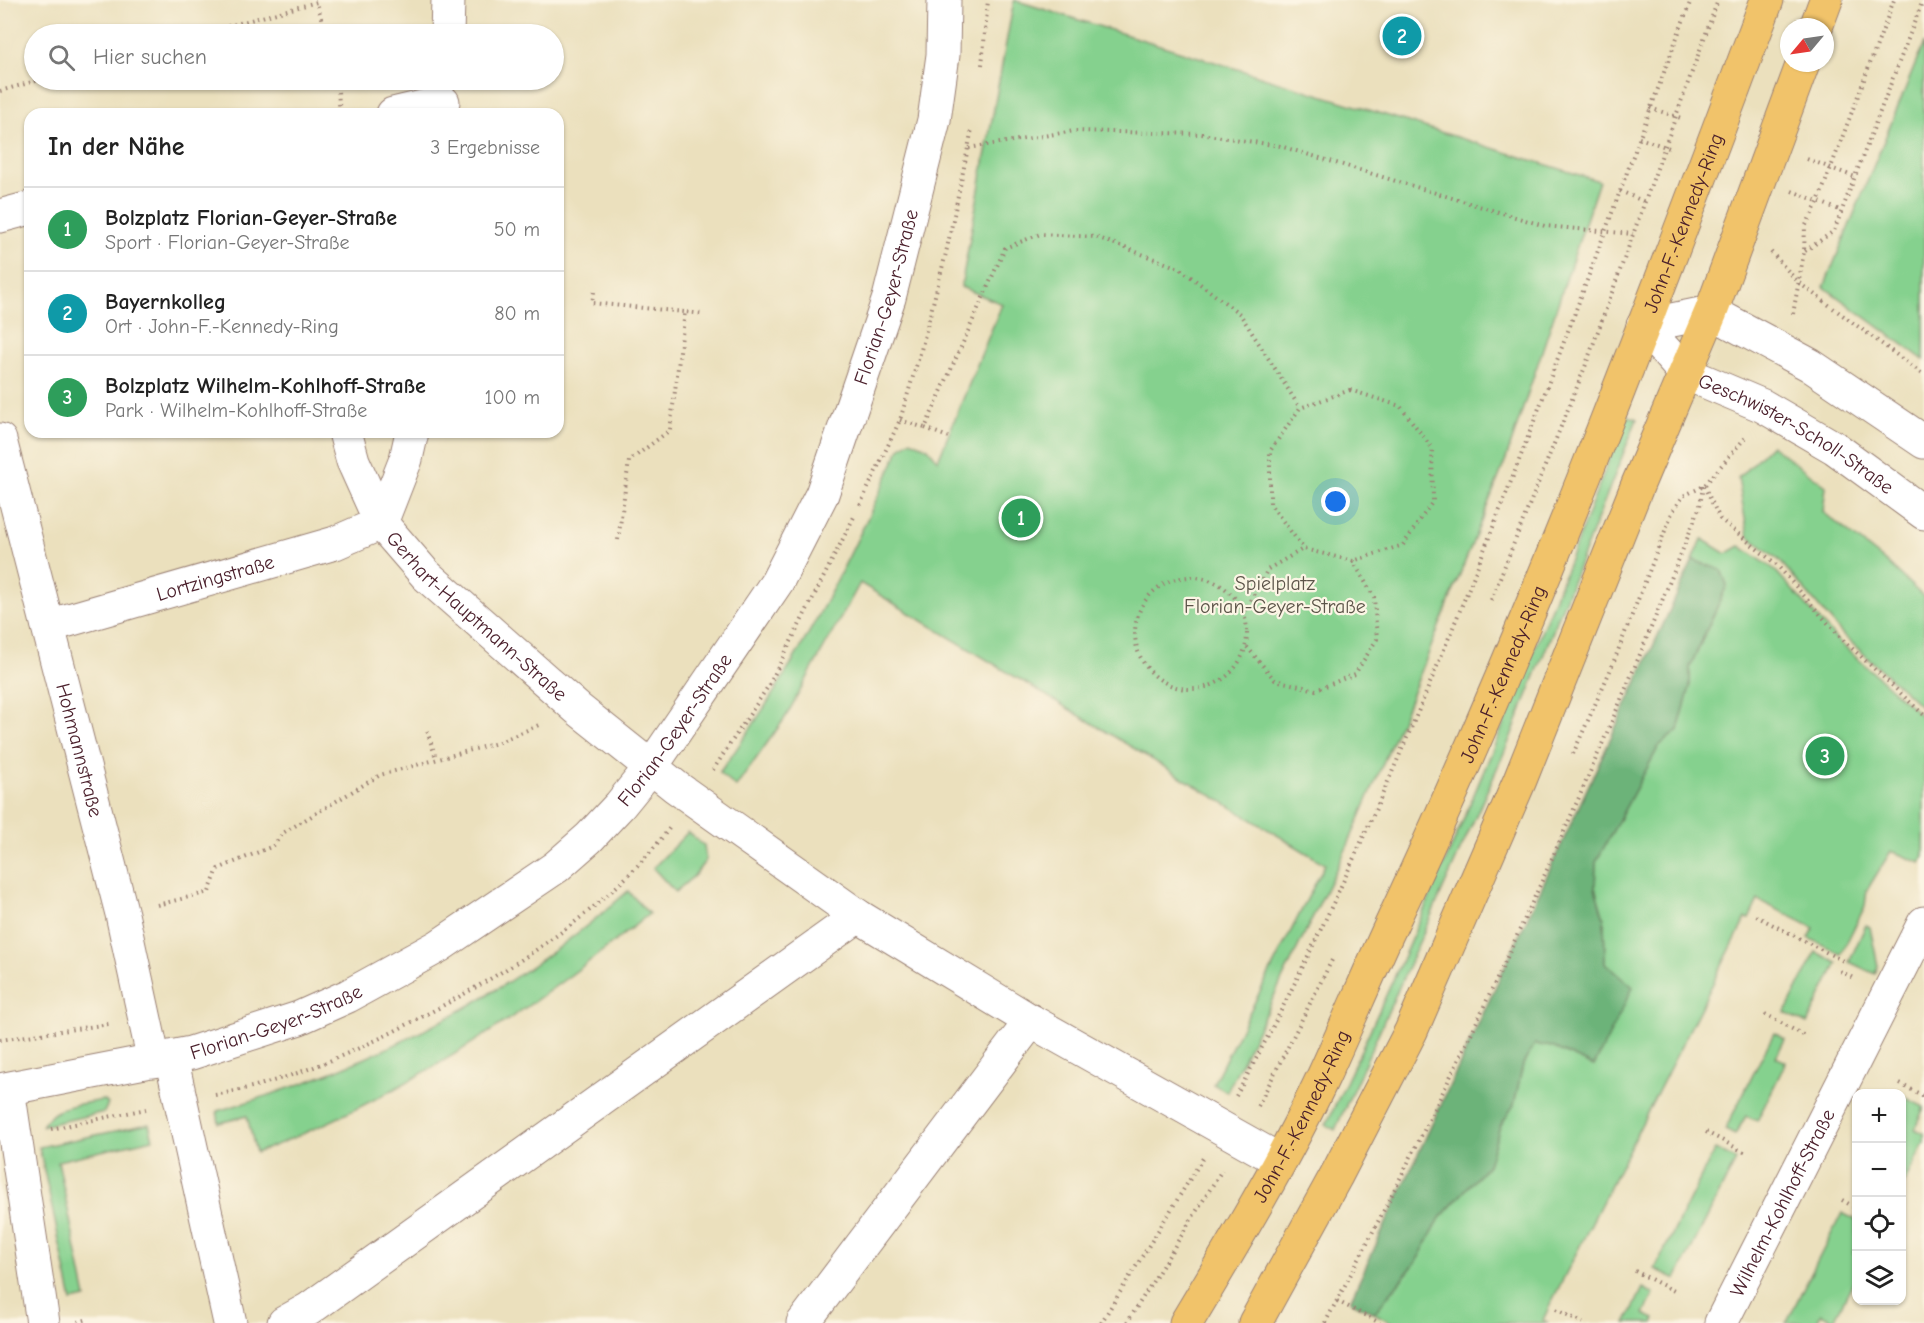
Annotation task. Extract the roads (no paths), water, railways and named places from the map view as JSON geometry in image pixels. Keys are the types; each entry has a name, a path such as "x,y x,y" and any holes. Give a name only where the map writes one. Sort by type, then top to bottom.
{"main road":[{"name":"John-F.-Kennedy-Ring","path":"1186,1323 1280,1160 1323,1077 1445,810 1539,592 1767,0"},
{"path":"1819,18 1826,0"},
{"path":"1255,1323 1412,1031 1521,780 1711,312 1800,72"}],"street":[{"path":"447,24 448,0"},
{"name":"Florian-Geyer-Straße","path":"4,1090 162,1059 245,1037 299,1018 348,996 439,946 556,867 589,838 651,767 777,582 822,494 889,298 934,120 943,55 945,0"},
{"path":"412,108 443,98"},
{"path":"0,216 24,210"},
{"path":"1643,326 1711,312 1810,365 1924,442"},
{"name":"Geschwister-Scholl-Straße","path":"1643,326 1685,373 1773,412 1835,448 1924,513"},
{"path":"347,438 353,461 381,523"},
{"name":"Gerhart-Hauptmann-Straße","path":"411,438 406,459 381,523 426,575 578,709 692,798 858,916 1031,1022 1280,1160"},
{"name":"Hohmannstraße","path":"0,440 122,914 146,1019 180,1102 231,1323"},
{"name":"Lortzingstraße","path":"48,626 335,543 381,523"},
{"path":"284,1323 309,1309 858,916"},
{"name":"Wilhelm-Kohlhoff-Straße","path":"1721,1323 1924,923"},
{"path":"803,1323 1031,1022"},
{"path":"4,1090 15,1137 44,1323"}],"place":[{"name":"Bayernkolleg","path":"1402,36"},
{"name":"Bolzplatz Florian-Geyer-Straße","path":"1021,518"},
{"name":"Bolzplatz Wilhelm-Kohlhoff-Straße","path":"1825,756"}],"park label":[{"name":"Spielplatz Florian-Geyer-Straße","path":"1275,594"}]}
